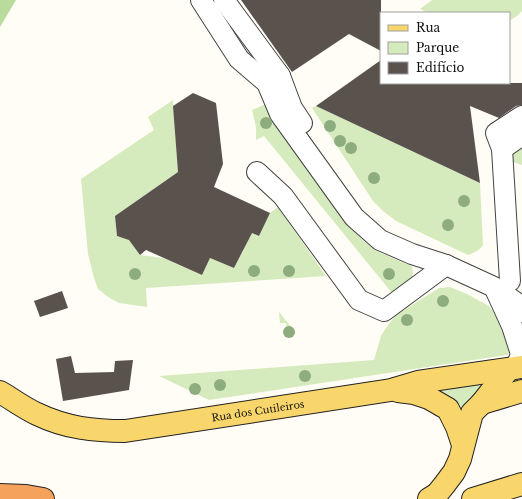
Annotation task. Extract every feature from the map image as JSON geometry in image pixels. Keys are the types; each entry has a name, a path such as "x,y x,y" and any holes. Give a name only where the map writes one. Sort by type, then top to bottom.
{"highway":[{"path":"0,495 26,496 43,499"}],"main road":[{"name":"Rua dos Cutileiros","path":"0,392 37,414 68,426 88,430 125,431 391,390 418,382 516,368"},
{"path":"429,499 437,494 445,484 454,472 460,460 472,413 516,368"},
{"path":"391,390 429,398 448,409 457,427 463,445"},
{"path":"482,403 522,391"},
{"path":"473,499 522,484"}],"lane":[{"path":"224,0 292,108 360,206 385,228 414,243 446,265 508,281"},
{"path":"206,2 239,60 274,80"},
{"path":"516,368 521,354 512,326 508,281 502,149 496,133 522,116"},
{"path":"502,149 522,135"},
{"path":"257,172 283,196 360,300 384,311 446,265"},
{"path":"508,281 522,312"}],"green space":[{"path":"0,0 16,0 0,27"},
{"path":"432,0 522,0 522,11 510,20 510,12 426,12 420,9"},
{"path":"173,100 178,172 115,216 117,236 124,238 127,236 140,255 163,258 202,275 210,258 234,268 244,250 201,229 208,213 259,236 270,213 278,207 326,276 146,288 147,307 119,303 98,289 88,254 81,179 154,130 148,117"},
{"path":"268,103 303,161 353,230 366,243 381,253 412,266 413,274 411,279 392,293 264,136 256,140 256,127 252,110"},
{"path":"316,106 480,183 482,247 468,255 396,221 383,211 373,201 312,108"},
{"path":"522,144 522,165 510,161 513,152"},
{"path":"450,287 489,306 498,318 513,350 507,355 209,400 159,376 374,360 381,336 396,315 439,288"},
{"path":"279,312 296,333 287,334 286,323 280,323"},
{"path":"496,378 463,416 432,386"}],"building":[{"path":"241,0 381,0 380,50 349,34 292,72"},
{"path":"380,61 380,84 522,83 522,105 516,106 499,118 470,106 480,183 316,106"},
{"path":"193,93 216,103 223,164 214,187 270,213 259,236 252,233 234,268 210,258 202,275 146,250 140,255 129,240 117,236 115,216 178,172 173,106"},
{"path":"62,291 68,308 40,317 34,301"},
{"path":"71,356 75,373 114,372 115,361 133,360 129,390 63,401 56,359"}]}
